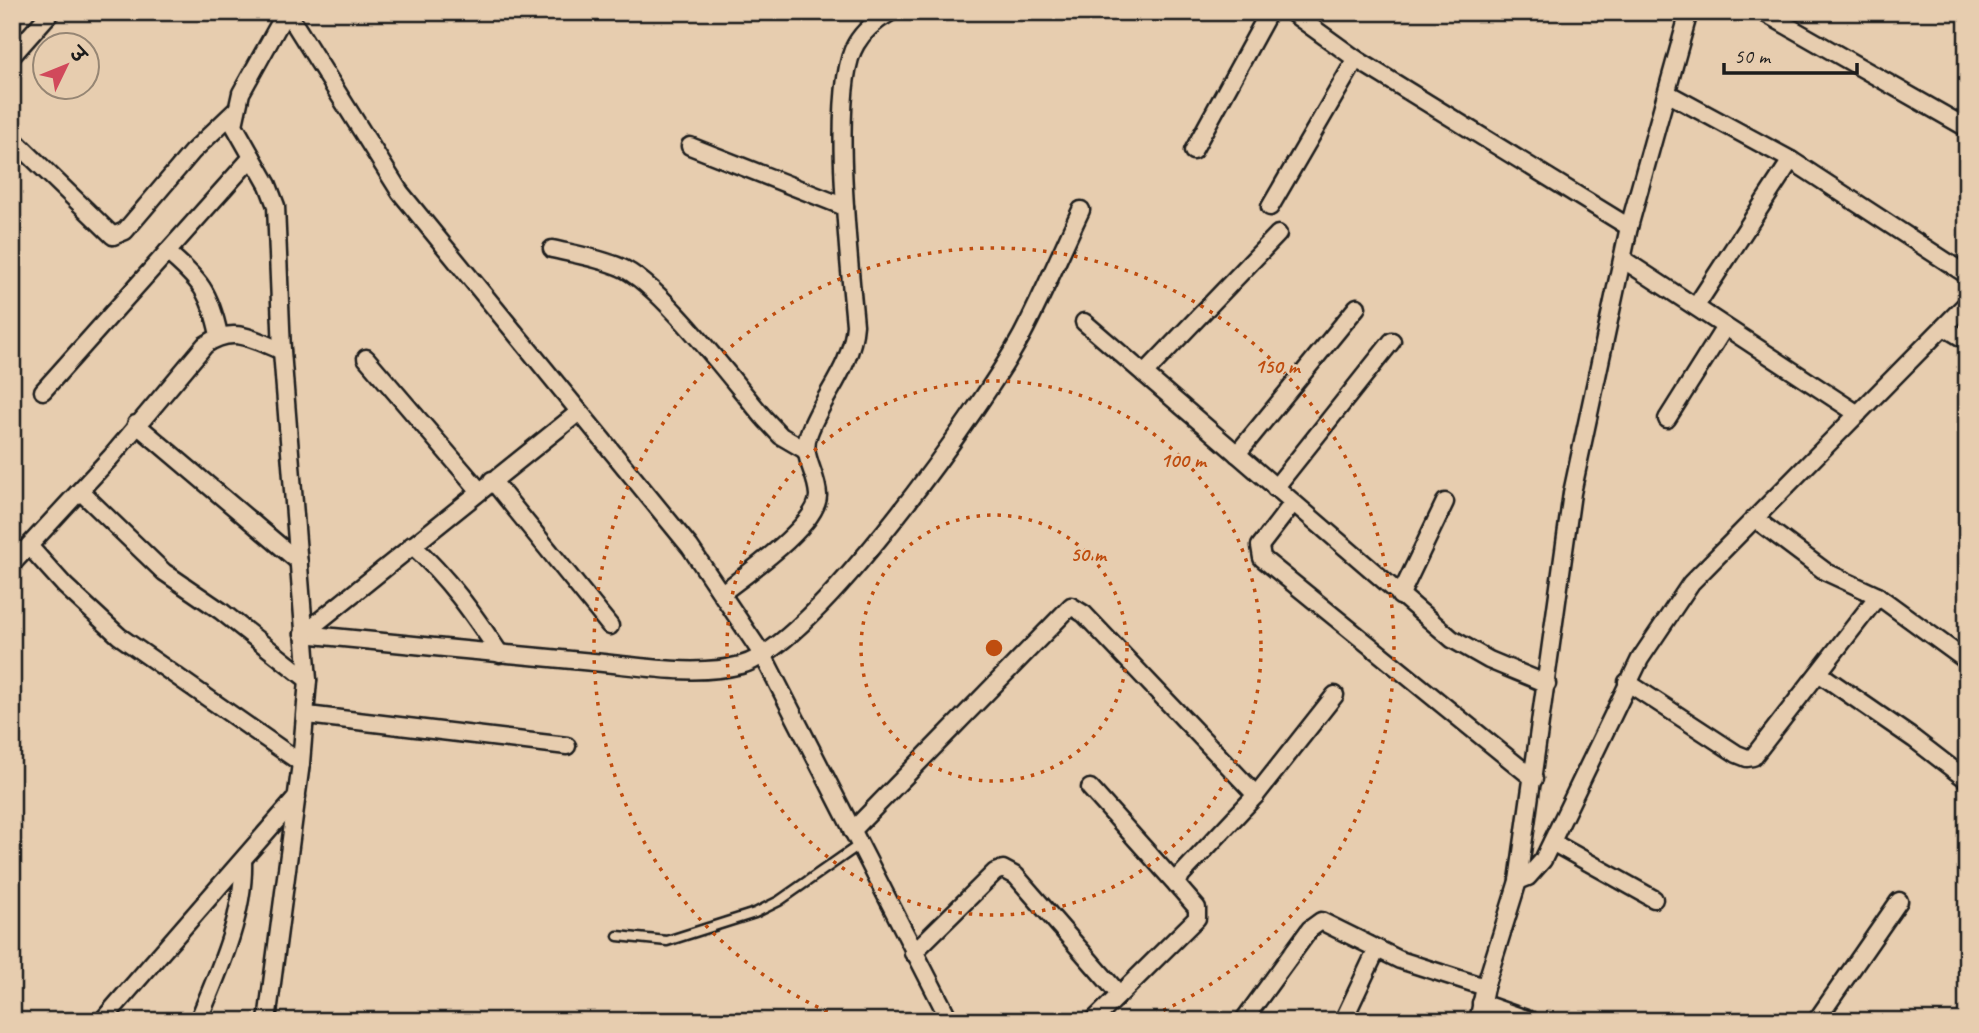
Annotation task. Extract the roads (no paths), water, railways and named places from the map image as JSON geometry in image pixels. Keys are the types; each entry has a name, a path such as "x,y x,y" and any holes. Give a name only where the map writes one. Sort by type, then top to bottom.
{"street":[{"path":"12,56 51,12"},
{"path":"267,1021 307,715 308,680 282,351 276,206 268,185 234,125 234,111 241,93 286,12 400,192 690,547 722,593 764,657 950,1021"},
{"path":"722,593 806,522 816,508 816,485 805,450 809,432 846,364 854,343 855,325 845,207 847,67 855,45 866,31 891,12"},
{"path":"1193,151 1269,12"},
{"path":"1291,12 1356,59 1629,228"},
{"path":"1478,1021 1483,995 1518,881 1572,493 1629,228 1689,12"},
{"path":"1763,12 1967,128"},
{"path":"1270,206 1356,59"},
{"path":"1667,93 1791,160 1967,275"},
{"path":"12,138 113,236 125,231 192,152 234,111"},
{"path":"690,146 845,207"},
{"path":"43,391 252,157"},
{"path":"1696,306 1791,160"},
{"path":"303,634 500,654 699,669 739,666 764,657 864,559 975,411 1021,335 1080,210"},
{"path":"1144,374 1278,234"},
{"path":"552,249 621,267 638,278 660,297 781,436 805,450"},
{"path":"167,252 197,277 206,291 219,335"},
{"path":"1624,260 1858,414"},
{"path":"1518,881 1536,870 1552,842 1627,682 1691,583 1967,303"},
{"path":"1237,454 1356,307"},
{"path":"1084,322 1400,596 1469,650 1547,684"},
{"path":"1667,419 1725,327"},
{"path":"1944,327 1967,341"},
{"path":"12,564 80,491 205,345 219,335 233,333 282,351"},
{"path":"1275,488 1392,341"},
{"path":"366,358 486,485 610,625"},
{"path":"303,634 579,412"},
{"path":"136,424 299,562"},
{"path":"80,491 156,565 221,611 308,680"},
{"path":"1400,596 1445,502"},
{"path":"1293,503 1260,546 1262,558 1534,779"},
{"path":"1754,518 1826,572 1878,596 1967,661"},
{"path":"412,545 446,577 466,601 500,654"},
{"path":"29,546 65,586 119,636 301,764"},
{"path":"1627,682 1747,758 1759,751 1878,596"},
{"path":"856,838 1071,606 1084,614 1256,795"},
{"path":"1819,674 1914,739 1967,780"},
{"path":"1177,885 1181,875 1256,795 1335,695"},
{"path":"307,715 567,747"},
{"path":"1090,788 1197,908 1197,918 1118,993 1093,1021"},
{"path":"102,1021 297,797"},
{"path":"1552,842 1654,899"},
{"path":"198,1021 239,910 243,860"},
{"path":"913,953 995,872 1003,869 1016,876 1118,993"},
{"path":"1816,1021 1899,901"},
{"path":"1243,1021 1315,923 1329,922 1377,949 1483,995 1532,1021"},
{"path":"1343,1021 1377,949"}],"lane":[{"path":"618,936 667,941 755,913 779,901 856,838"}]}
